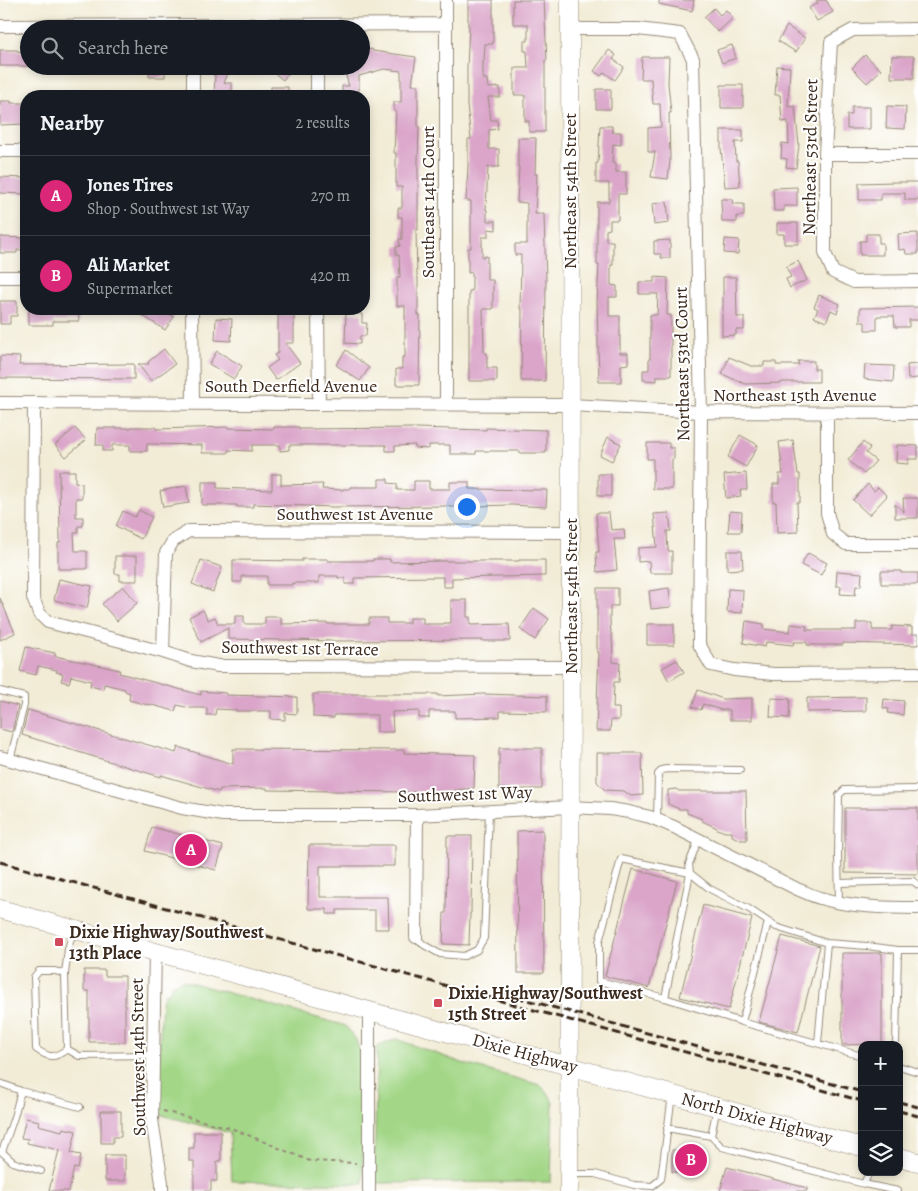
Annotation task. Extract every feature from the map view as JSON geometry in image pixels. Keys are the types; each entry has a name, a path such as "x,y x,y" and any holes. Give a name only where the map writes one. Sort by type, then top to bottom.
{"street":[{"name":"Southeast 14th Court","path":"446,0 446,404"},
{"name":"Northeast 54th Street","path":"568,1182 570,532 576,405 570,0"},
{"path":"370,26 446,24"},
{"path":"0,26 20,26"},
{"name":"Northeast 53rd Court","path":"570,29 638,29 680,34 693,59 701,412 699,644 712,665 734,670 774,674 918,673"},
{"name":"Northeast 53rd Street","path":"918,29 853,30 831,42 825,154 825,253 834,272 854,282 918,282"},
{"path":"193,75 193,90"},
{"path":"317,75 317,90"},
{"path":"0,152 20,151"},
{"path":"825,154 918,154"},
{"path":"0,276 20,277"},
{"path":"192,315 193,403"},
{"path":"318,315 319,404"},
{"name":"South Deerfield Avenue","path":"0,403 576,405"},
{"name":"Southwest 1st Terrace","path":"34,403 33,598 38,614 48,622 191,661 218,666 571,667"},
{"name":"Northeast 15th Avenue","path":"576,405 701,412 918,413"},
{"path":"827,413 827,513 833,534 846,544 918,544"},
{"name":"Southwest 1st Avenue","path":"163,652 166,553 173,540 188,531 570,532"},
{"name":"Southwest 1st Way","path":"5,758 182,808 223,815 417,815 570,807 629,812 674,827 817,897 859,906 918,908"},
{"path":"416,937 417,815"},
{"name":"Dixie Highway","path":"0,909 653,1088"},
{"name":"Southwest 14th Street","path":"154,951 152,1120 162,1191"},
{"path":"368,1010 369,1191"},
{"name":"North Dixie Highway","path":"653,1088 858,1146"},
{"path":"903,1158 918,1162"}],"lane":[{"path":"0,691 24,697 24,704 5,758"},
{"path":"657,820 658,774 662,770 740,770"},
{"path":"839,902 839,795 844,790 918,789"},
{"path":"416,937 424,945 440,954 464,956 477,950 484,938 489,812"},
{"path":"665,998 690,873 689,864 698,838"},
{"path":"858,1055 665,998 600,981 599,942 621,859 690,873 710,889 749,909 776,927 827,943 898,950 918,950"},
{"path":"839,882 913,881 918,886"},
{"path":"742,1022 768,922"},
{"path":"67,1049 65,974 68,948 74,929"},
{"path":"818,1043 827,943"},
{"path":"896,1041 898,950"},
{"path":"65,974 55,971 40,971 34,977 36,1049 46,1056 58,1056 67,1049"},
{"path":"67,1049 79,1056 153,1055"},
{"path":"903,1067 918,1072"},
{"path":"0,1083 21,1091 80,1106"},
{"path":"21,1091 14,1117 1,1151 13,1162 42,1170"},
{"path":"568,1182 595,1174 634,1185 652,1186 661,1179 672,1094"},
{"path":"711,1136 717,1106"},
{"path":"667,1128 711,1136 722,1147 898,1191"},
{"path":"864,1184 867,1176"}],"path":[{"path":"152,1109 232,1128 310,1161 369,1164"}],"green space":[{"path":"182,980 346,1026 356,1040 362,1058 363,1184 232,1181 230,1133 158,1114 157,1083 162,1003 164,994 168,994 172,985"},
{"path":"396,1039 465,1064 540,1085 549,1094 553,1103 551,1182 374,1183 377,1047"}],"building":[{"path":"468,0 493,0 493,44 485,44 483,79 487,79 488,88 500,87 500,97 488,97 491,120 497,120 498,129 489,130 489,149 499,149 499,167 488,167 486,210 487,221 496,221 496,230 488,229 488,237 482,237 482,257 487,256 487,280 493,280 493,309 483,309 484,353 487,353 487,368 497,368 497,381 469,381 469,291 472,291 472,272 468,273 468,248 471,248 471,201 466,201 468,139 471,139 467,105"},
{"path":"513,0 544,0 547,60 545,60 545,132 529,132 529,121 525,121 525,95 514,95 514,68 528,68 527,51 524,51 524,41 528,41 528,24 513,24"},
{"path":"659,0 694,0 692,11 659,4"},
{"path":"816,0 826,0 833,12 817,21 809,8 818,3"},
{"path":"714,8 720,15 726,10 733,18 718,32 704,17"},
{"path":"787,26 805,38 796,52 778,41"},
{"path":"732,45 736,58 722,63 717,50"},
{"path":"0,50 20,51 20,66 0,66"},
{"path":"370,50 416,57 412,85 418,85 419,126 418,230 416,230 418,315 420,315 419,385 396,385 396,369 402,369 402,357 405,357 405,306 397,306 397,277 400,277 399,255 396,255 396,247 400,246 399,239 402,239 402,217 398,217 398,208 402,208 402,187 396,187 396,153 394,153 396,111 394,111 394,102 401,102 401,71 384,69 370,73"},
{"path":"609,50 616,55 613,59 624,67 615,80 604,72 601,76 594,71"},
{"path":"865,55 881,70 867,83 852,68"},
{"path":"892,56 914,56 914,78 891,78"},
{"path":"642,57 669,57 668,83 671,113 669,113 670,161 668,179 651,177 655,152 648,152 648,128 661,127 660,104 653,104 651,79 641,79"},
{"path":"777,66 790,67 788,107 795,106 799,145 796,168 786,167 787,159 781,158 782,143 789,144 788,121 782,122 780,95 775,95"},
{"path":"149,75 165,75 165,77 149,77"},
{"path":"215,75 227,75 224,83 232,83 232,90 214,90"},
{"path":"277,75 287,75 283,80"},
{"path":"346,75 363,75 359,76 359,90 342,90 342,86 349,86"},
{"path":"721,85 743,85 743,108 721,108"},
{"path":"271,87 288,87 288,90 271,90"},
{"path":"596,89 611,89 611,109 596,109"},
{"path":"0,101 20,103 20,124 0,125"},
{"path":"887,106 906,107 905,129 886,128"},
{"path":"852,107 870,107 870,129 847,129 847,115 852,115"},
{"path":"600,126 612,126 612,132 621,132 621,145 613,144 612,163 616,163 616,172 626,172 626,194 618,194 618,220 610,220 610,229 606,230 606,241 613,241 611,285 617,286 617,297 609,297 609,316 620,316 620,353 628,353 628,364 621,365 621,382 599,382 597,202 609,202 609,183 596,183"},
{"path":"721,130 743,130 743,142 735,142 740,186 725,187"},
{"path":"518,138 536,138 535,214 544,214 546,280 545,381 521,381 521,255 515,255 515,244 527,244 527,203 517,202"},
{"path":"0,177 20,178 20,194 0,193"},
{"path":"918,182 918,200 905,200 905,193 881,193 881,200 859,200 859,183"},
{"path":"797,187 797,206 784,206 784,211 774,211 773,188"},
{"path":"721,199 732,199 733,204 744,204 744,216 737,216 737,222 722,222"},
{"path":"667,202 669,223 654,225 652,204"},
{"path":"777,223 798,223 798,244 784,244 784,234 777,234"},
{"path":"918,233 918,254 906,254 905,249 899,250 898,234"},
{"path":"866,234 879,234 879,243 883,243 883,255 860,255 860,241 866,241"},
{"path":"0,237 20,238 20,250 17,250 17,253 0,253"},
{"path":"725,239 739,240 738,254 724,253"},
{"path":"670,240 670,258 661,258 661,254 654,254 654,241"},
{"path":"798,261 807,280 790,288 786,279 791,277 786,267"},
{"path":"654,277 668,278 667,315 671,315 671,376 657,376 657,381 643,380 643,370 649,370 650,315 657,315 658,294 639,294 639,282 654,282"},
{"path":"723,277 736,277 737,317 744,317 744,330 736,330 736,335 722,336"},
{"path":"819,295 840,304 837,313 831,310 826,322 814,317 818,309 814,307"},
{"path":"0,301 17,301 17,316 10,316 10,324 0,324"},
{"path":"918,307 918,320 909,320 909,327 895,327 894,316 877,316 877,330 865,330 865,322 860,322 860,308"},
{"path":"29,315 78,315 79,321 53,321 53,325 29,325"},
{"path":"142,315 171,315 174,317 165,330"},
{"path":"278,315 294,315 294,343 285,343 300,363 276,380 267,368 278,360 274,355 278,353"},
{"path":"346,315 362,315 362,323 367,323 366,336 360,336 360,344 345,343"},
{"path":"216,318 232,319 231,341 215,340"},
{"path":"164,349 175,364 151,381 138,364 149,364 148,362"},
{"path":"346,350 369,368 360,381 336,365"},
{"path":"217,351 242,366 234,379 209,364"},
{"path":"0,356 20,357 19,365 134,364 134,379 0,378"},
{"path":"729,357 751,366 764,366 764,362 776,362 776,365 799,365 798,361 814,361 814,369 819,369 819,382 745,384 722,374"},
{"path":"918,364 918,378 908,379 907,365"},
{"path":"865,365 894,366 893,382 864,379"},
{"path":"156,427 156,429 228,427 274,429 274,427 299,427 299,429 416,428 486,430 486,428 546,430 546,453 476,451 476,454 450,454 450,445 429,445 429,449 415,448 415,445 395,446 395,451 386,451 386,445 289,445 289,450 280,451 280,445 252,445 252,451 228,450 228,453 202,453 202,445 147,444 147,451 130,451 130,445 112,445 112,451 103,451 103,445 96,445 97,428"},
{"path":"75,428 86,440 66,457 55,445"},
{"path":"740,435 758,445 746,467 728,457"},
{"path":"608,437 621,444 612,461 600,455"},
{"path":"793,440 798,474 800,474 800,502 797,502 798,532 777,533 776,502 773,502 773,484 779,484 779,474 783,474 779,442"},
{"path":"863,442 870,448 866,453 876,461 864,474 848,460"},
{"path":"647,443 669,443 669,448 674,448 672,489 653,489 653,459 647,459"},
{"path":"897,445 918,446 918,459 908,459 908,464 896,463"},
{"path":"59,471 75,471 75,482 82,483 82,498 76,498 76,517 83,517 83,526 78,526 78,533 74,533 75,551 87,551 87,569 58,569 58,543 60,542"},
{"path":"746,473 747,490 740,490 741,496 726,498 724,475"},
{"path":"272,474 281,474 281,485 323,484 322,489 343,490 350,489 350,487 379,487 379,479 388,479 388,483 397,484 397,490 414,490 414,481 429,481 429,489 450,489 450,482 469,482 469,489 547,490 546,507 511,505 476,507 333,507 253,504 253,507 237,507 237,505 202,505 202,482 217,482 217,488 272,490"},
{"path":"598,474 611,474 611,496 598,496"},
{"path":"868,484 874,491 878,487 887,496 869,515 853,500"},
{"path":"186,486 189,503 163,507 160,491"},
{"path":"903,498 918,498 918,518 895,518 895,504 904,512"},
{"path":"139,510 152,517 141,539 116,526 123,511 135,517"},
{"path":"730,511 742,512 741,532 728,532"},
{"path":"596,513 609,513 611,530 624,529 625,539 614,539 617,570 597,572 596,552 599,552"},
{"path":"669,513 671,531 667,531 668,551 672,551 672,573 650,573 649,561 638,562 638,548 657,547 654,514"},
{"path":"727,551 742,551 743,569 727,570"},
{"path":"808,553 827,563 821,575 801,565"},
{"path":"115,556 137,556 137,581 120,581 120,574 115,574"},
{"path":"302,559 373,561 373,559 390,559 390,562 545,560 545,576 452,578 452,587 443,587 443,577 354,578 354,584 345,584 345,578 319,576 319,583 267,585 267,576 242,576 242,582 233,582 233,560 302,561"},
{"path":"201,560 222,567 213,592 192,584"},
{"path":"837,571 862,573 861,586 856,586 855,595 840,594 841,586 836,586"},
{"path":"881,571 918,573 918,584 881,584"},
{"path":"59,579 92,586 87,608 54,600"},
{"path":"123,586 137,603 117,621 102,604"},
{"path":"597,588 618,588 618,606 610,606 610,619 613,662 620,663 619,682 614,682 613,708 619,708 619,720 611,720 610,731 596,731 599,652 597,652"},
{"path":"669,588 671,607 651,609 649,591"},
{"path":"728,589 743,590 742,613 727,612"},
{"path":"0,598 15,633 0,640"},
{"path":"451,600 467,600 467,617 470,617 470,625 509,624 510,641 228,639 228,628 201,642 189,617 203,610 208,620 215,617 218,624 235,624 235,616 244,616 244,624 265,624 265,617 281,617 281,624 369,624 369,618 387,618 387,623 409,623 409,618 423,618 423,624 444,624 451,623"},
{"path":"534,608 549,619 535,640 520,629"},
{"path":"746,621 764,624 763,629 790,632 791,624 807,626 806,630 856,630 856,623 872,623 872,630 892,630 892,626 912,627 912,634 918,634 918,645 843,643 843,645 807,645 807,642 794,642 793,645 766,642 765,647 743,643"},
{"path":"647,624 674,624 674,645 647,645"},
{"path":"26,647 55,653 55,656 120,670 119,673 201,695 201,691 226,693 226,695 297,697 297,714 285,713 285,720 271,719 271,711 216,709 215,715 207,715 207,708 190,708 177,705 175,711 148,705 129,700 130,693 125,691 125,689 104,684 103,689 90,686 91,681 71,676 69,683 61,681 63,674 56,672 57,670 38,666 36,675 20,671"},
{"path":"677,660 684,672 669,681 662,668"},
{"path":"698,690 723,699 752,698 752,720 730,720 730,710 721,710 703,704 701,710 692,707"},
{"path":"313,694 547,696 547,712 500,711 500,717 455,718 455,711 429,711 429,718 419,718 419,711 392,712 393,732 377,732 377,715 334,715 334,718 313,717"},
{"path":"866,697 866,711 807,712 807,698"},
{"path":"771,698 790,699 789,718 770,717"},
{"path":"884,699 904,701 903,715 888,713 889,709 883,708"},
{"path":"0,701 18,706 12,732 0,729"},
{"path":"28,710 176,753 178,747 233,764 233,749 404,750 404,753 475,755 474,788 439,792 267,790 267,788 220,789 219,792 161,775 161,777 22,735"},
{"path":"499,748 542,748 542,789 499,789"},
{"path":"597,753 642,753 643,795 631,796 624,791 605,790 597,782"},
{"path":"676,789 679,791 746,791 747,840 740,840 732,836 732,832 717,829 702,821 702,819 687,813 687,809 679,809 668,804 668,790"},
{"path":"845,808 918,808 918,874 845,873"},
{"path":"152,827 223,846 216,870 145,851"},
{"path":"543,830 544,973 518,973 517,831"},
{"path":"447,836 472,836 469,945 443,944 444,913 446,913"},
{"path":"309,845 395,845 395,866 320,866 320,897 388,897 389,929 375,929 375,910 337,910 337,914 327,914 327,909 308,909"},
{"path":"633,869 677,881 649,988 605,976"},
{"path":"703,905 752,918 729,1009 680,997"},
{"path":"782,936 820,946 798,1032 759,1022"},
{"path":"842,953 882,953 882,1041 858,1041 858,1045 842,1045"},
{"path":"84,970 105,970 105,976 125,976 125,1042 89,1042 89,991 84,991"},
{"path":"101,1111 121,1111 121,1137 113,1137 113,1143 101,1143"},
{"path":"26,1118 39,1121 38,1125 62,1131 63,1128 76,1131 71,1153 81,1155 78,1169 74,1168 69,1191 49,1191 59,1150 27,1143 28,1139 21,1138"},
{"path":"194,1132 221,1132 221,1161 217,1161 217,1181 211,1181 211,1191 194,1191 194,1161 189,1161 189,1148 194,1148"},
{"path":"672,1150 698,1150 698,1172 672,1172"},
{"path":"105,1155 125,1155 125,1181 105,1181"},
{"path":"727,1167 807,1188 807,1191 720,1191"}],"railway":[{"path":"0,862 858,1100"},
{"path":"505,994 858,1091"},
{"path":"903,1103 918,1107"},
{"path":"903,1112 918,1116"}],"place":[{"name":"Jones Tires","path":"191,850"},
{"name":"Dixie Highway/Southwest 13th Place","path":"59,942"},
{"name":"Dixie Highway/Southwest 15th Street","path":"438,1003"},
{"name":"Ali Market","path":"691,1160"}]}
